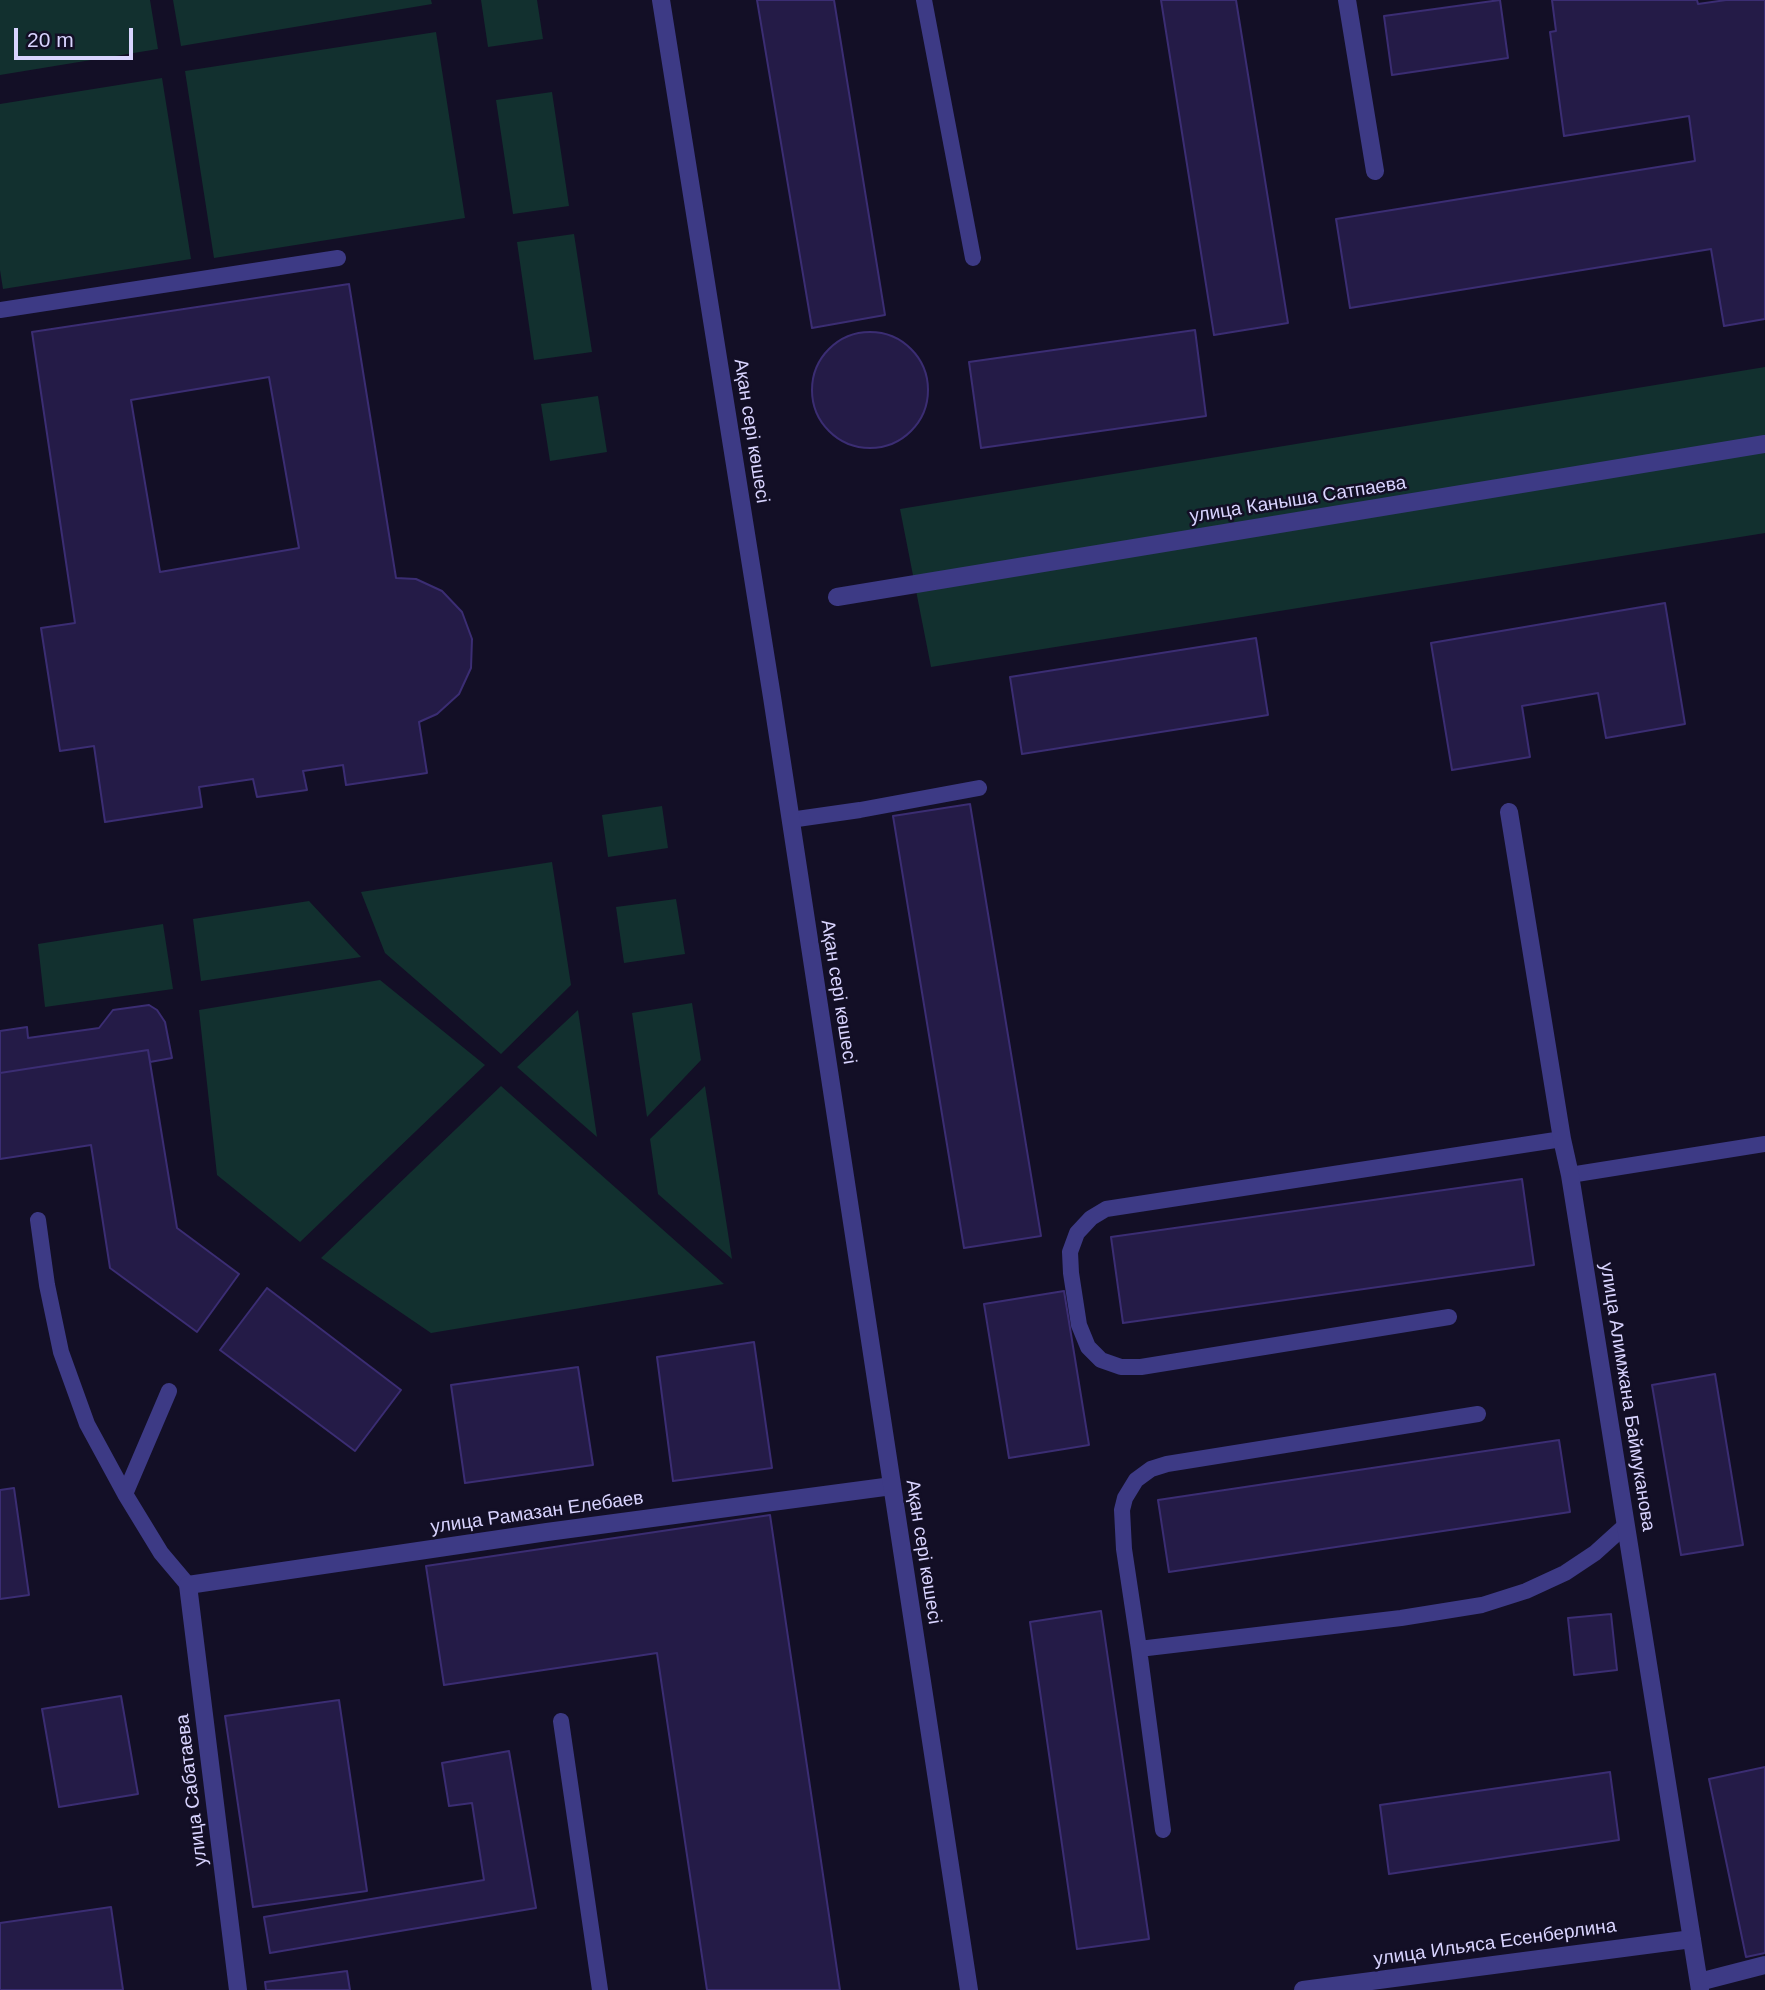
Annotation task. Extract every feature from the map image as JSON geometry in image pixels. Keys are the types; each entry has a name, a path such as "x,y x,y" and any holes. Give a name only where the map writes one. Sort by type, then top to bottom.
{"street":[{"name":"Ақан сері көшесі","path":"661,0 970,1990"},
{"path":"1347,0 1375,171"},
{"name":"улица Каныша Сатпаева","path":"838,597 1765,444"},
{"name":"улица Алимжана Баймуканова","path":"1509,812 1570,1175 1699,1986"},
{"name":"улица Рамазан Елебаев","path":"188,1585 547,1532 892,1486"},
{"name":"улица Сабатаева","path":"188,1585 238,1990"},
{"name":"улица Ильяса Есенберлина","path":"1303,1990 1692,1939"},
{"path":"1699,1986 1765,1965"}],"lane":[{"path":"924,0 973,258"},
{"path":"0,310 338,258"},
{"path":"790,820 979,788"},
{"path":"1449,1317 1141,1367 1121,1367 1101,1360 1088,1347 1079,1325 1070,1252 1077,1233 1091,1218 1106,1209 1562,1139"},
{"path":"1570,1175 1765,1144"},
{"path":"37,1220 61,1352 88,1424 125,1494 161,1553 188,1585"},
{"path":"125,1494 169,1391"},
{"path":"1163,1830 1124,1549 1122,1510 1125,1497 1136,1480 1151,1469 1181,1462 1478,1415"},
{"path":"1139,1649 1401,1618 1482,1605 1526,1591 1565,1573 1595,1553 1626,1525"},
{"path":"561,1721 600,1990"}],"green space":[{"path":"0,0 150,0 158,49 0,75"},
{"path":"173,0 431,0 432,4 181,46"},
{"path":"481,0 537,0 543,39 488,47"},
{"path":"436,32 465,218 214,258 185,71"},
{"path":"162,78 191,259 3,289 0,270 0,104"},
{"path":"552,92 569,206 513,214 496,100"},
{"path":"574,234 592,352 534,360 517,242"},
{"path":"1765,367 1765,533 931,667 900,509"},
{"path":"598,396 607,452 550,461 541,404"},
{"path":"662,806 668,848 608,857 602,815"},
{"path":"552,862 571,985 501,1054 385,953 361,892"},
{"path":"676,899 685,954 624,963 616,907"},
{"path":"309,901 361,957 201,981 193,919"},
{"path":"163,924 173,989 45,1007 38,944"},
{"path":"380,980 485,1065 300,1242 217,1175 199,1010"},
{"path":"692,1003 701,1060 647,1117 632,1013"},
{"path":"578,1010 597,1137 517,1067"},
{"path":"501,1086 724,1284 431,1333 321,1258"},
{"path":"705,1086 732,1259 658,1194 650,1139"}],"building":[{"path":"757,0 834,0 885,315 812,328"},
{"path":"1161,0 1236,0 1288,323 1214,335"},
{"path":"1500,0 1508,58 1392,75 1384,16"},
{"path":"1552,0 1697,0 1698,4 1726,0 1765,0 1765,319 1724,326 1711,249 1350,308 1336,219 1695,161 1689,116 1564,136 1550,32 1556,31"},
{"path":"349,284 396,578 416,579 442,591 462,612 472,639 471,668 459,694 437,714 419,722 427,773 346,785 343,765 303,771 307,790 257,797 253,779 199,787 202,807 105,822 94,746 60,751 41,628 75,623 32,332","holes":["269,377 299,548 160,572 131,400"]},
{"path":"1195,330 1206,416 981,448 969,362"},
{"path":"870,332 892,336 911,349 924,368 928,390 924,412 911,431 892,444 870,448 848,444 829,431 816,412 812,390 816,368 829,349 848,336"},
{"path":"1665,603 1685,724 1606,738 1598,693 1522,706 1530,757 1452,770 1431,643"},
{"path":"1256,638 1268,715 1022,754 1010,677"},
{"path":"970,804 1041,1236 964,1248 893,816"},
{"path":"149,1005 157,1010 165,1022 172,1058 150,1062 148,1050 0,1073 0,1031 27,1027 28,1038 99,1028 113,1010"},
{"path":"148,1050 177,1228 239,1274 197,1332 110,1268 91,1145 0,1159 0,1073"},
{"path":"1522,1179 1534,1265 1123,1323 1111,1237"},
{"path":"267,1288 401,1390 355,1451 220,1350"},
{"path":"1064,1291 1089,1445 1009,1458 984,1304"},
{"path":"754,1342 772,1468 673,1481 657,1357"},
{"path":"578,1367 593,1465 465,1483 451,1385"},
{"path":"1715,1374 1743,1545 1681,1555 1652,1385"},
{"path":"1559,1440 1570,1512 1169,1572 1158,1500"},
{"path":"14,1488 29,1595 0,1599 0,1490"},
{"path":"770,1515 840,1990 707,1990 657,1653 444,1685 426,1566"},
{"path":"1101,1611 1149,1939 1077,1949 1030,1622"},
{"path":"1611,1614 1617,1670 1574,1675 1568,1618"},
{"path":"121,1696 138,1794 59,1807 42,1709"},
{"path":"339,1700 367,1891 253,1907 225,1716"},
{"path":"509,1751 536,1908 270,1953 264,1917 484,1880 472,1803 449,1806 442,1763"},
{"path":"1765,1767 1765,1953 1746,1957 1709,1779"},
{"path":"1610,1772 1619,1840 1389,1874 1380,1805"},
{"path":"111,1907 123,1990 0,1990 0,1923"},
{"path":"347,1971 350,1990 266,1990 265,1982"}]}
